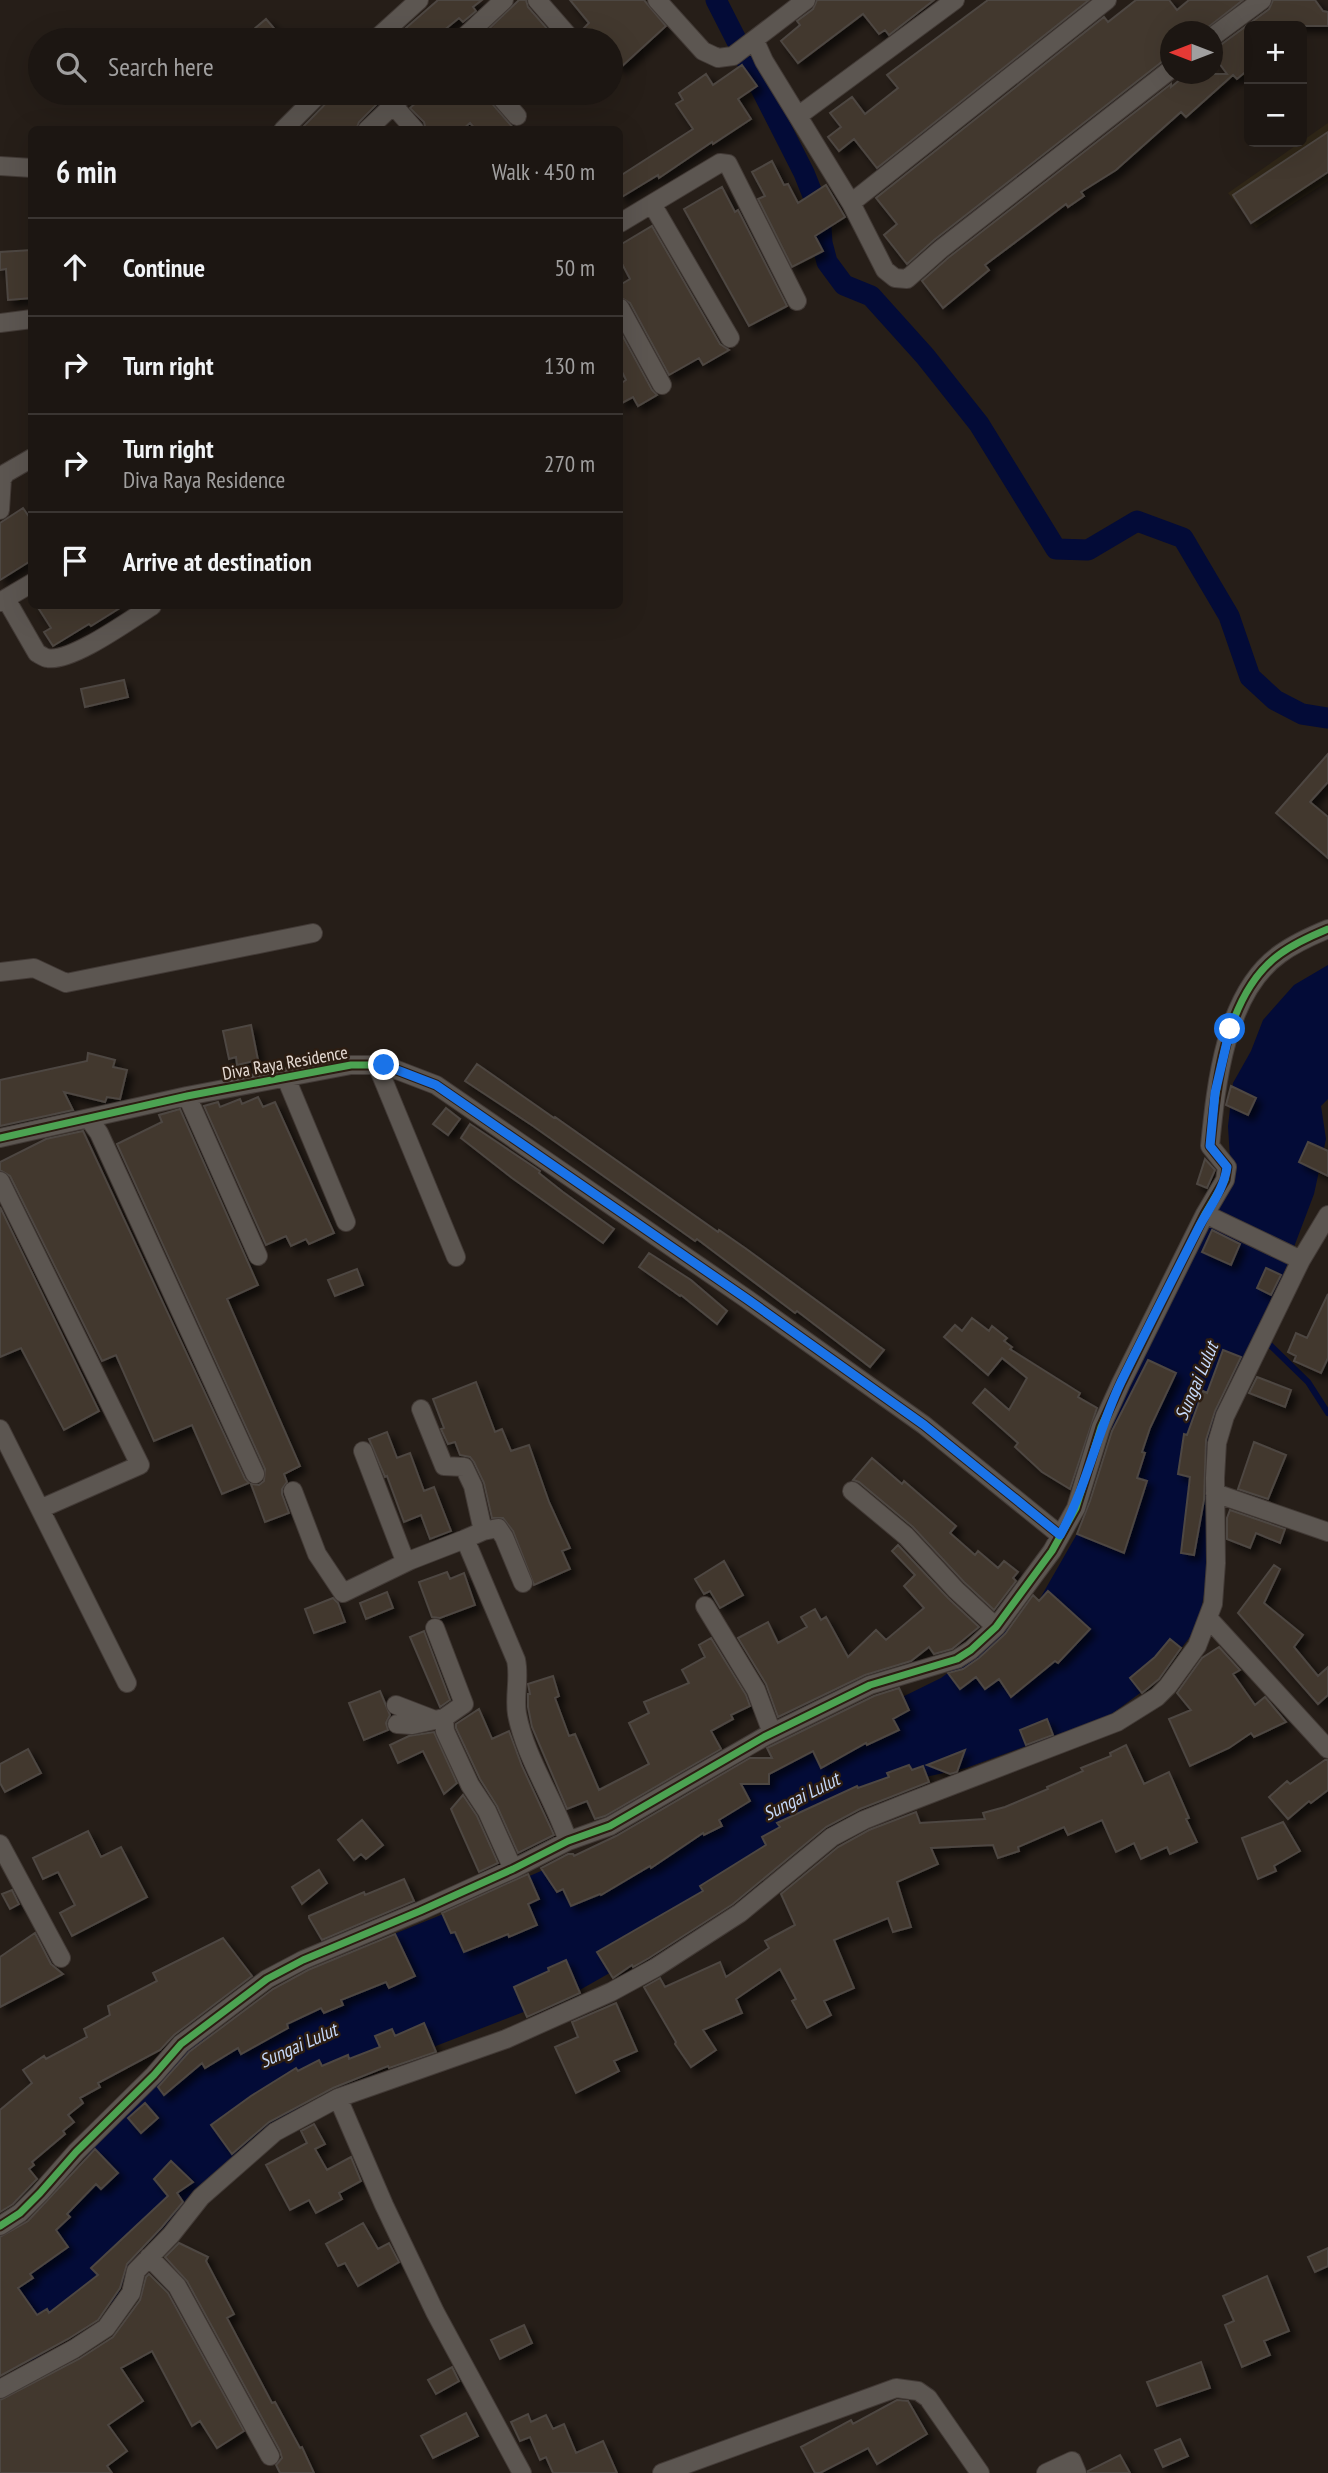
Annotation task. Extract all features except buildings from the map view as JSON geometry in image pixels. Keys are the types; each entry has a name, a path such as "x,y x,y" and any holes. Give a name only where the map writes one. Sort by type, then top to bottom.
{"street":[{"path":"388,28 419,0"},
{"path":"474,28 504,0"},
{"path":"537,0 562,28"},
{"path":"656,0 703,51 718,58 745,48 806,0"},
{"path":"798,116 955,0"},
{"path":"851,202 1107,0"},
{"path":"1223,29 1262,0"},
{"path":"745,48 798,116 851,202 885,270 895,278 907,279 941,249 1160,79"},
{"path":"287,126 308,105"},
{"path":"371,126 394,105"},
{"path":"403,105 413,126"},
{"path":"507,105 517,116"},
{"path":"623,221 719,163 729,164 797,301"},
{"path":"0,166 28,168"},
{"path":"652,204 730,338"},
{"path":"623,314 662,385"},
{"path":"0,323 28,320"},
{"path":"0,510 2,479 6,473 28,460"},
{"path":"28,585 3,600 37,653 46,659 59,658 91,644 147,609"},
{"path":"0,2226 20,2213 76,2152 154,2075 181,2043 267,1979 303,1960 513,1869 568,1841 610,1826 772,1733 870,1685 957,1659 996,1627 1052,1551 1076,1508 1101,1427 1225,1180 1227,1167 1210,1146 1215,1093 1234,1019 1243,999 1263,969 1279,955 1305,938 1328,929"},
{"path":"0,972 34,968 66,982 313,933"},
{"name":"Diva Raya Residence","path":"0,1138 187,1096 351,1065 384,1065 436,1085 533,1150 924,1425 1060,1535"},
{"path":"377,1065 456,1256"},
{"path":"286,1078 346,1222"},
{"path":"187,1096 258,1256"},
{"path":"89,1119 99,1133 255,1474"},
{"path":"0,1181 140,1465 40,1508"},
{"path":"1207,1214 1298,1259"},
{"path":"0,2389 74,2349 106,2328 131,2293 136,2271 171,2235 201,2197 275,2132 338,2098 506,2039 611,1992 655,1968 740,1913 832,1837 864,1820 1117,1722 1157,1697 1196,1646 1213,1604 1217,1443 1225,1416 1271,1323 1298,1259 1328,1215"},
{"path":"421,1409 444,1466 464,1467 473,1486 482,1531"},
{"path":"0,1429 127,1683"},
{"path":"363,1451 404,1558 411,1560"},
{"path":"293,1491 317,1554 343,1593 411,1560 482,1531 498,1528 523,1583"},
{"path":"852,1491 906,1536 996,1627"},
{"path":"1215,1493 1328,1532"},
{"path":"465,1539 516,1660 519,1673 516,1693 518,1716 528,1747 568,1841"},
{"path":"705,1605 756,1690 772,1733"},
{"path":"1209,1619 1328,1749"},
{"path":"397,1724 412,1725 439,1719 464,1704 435,1628"},
{"path":"396,1705 439,1719 470,1785 487,1811 513,1869"},
{"path":"0,1844 61,1958"},
{"path":"338,2098 384,2205 435,2312 522,2473"},
{"path":"149,2258 177,2287 270,2456"},
{"path":"662,2473 896,2388 918,2391 928,2398 980,2473"},
{"path":"1046,2473 1072,2461 1077,2473"}],"shaded area":[{"path":"1328,123 1328,181 1256,228 1228,193 1294,147 1307,147 1307,138"}],"water":[{"name":"Sungai Lulut","path":"1328,965 1328,1099 1321,1106 1326,1139 1314,1194 1272,1305 1220,1399 1206,1474 1208,1548 1201,1610 1193,1633 1155,1682 1109,1716 966,1768 894,1784 854,1799 671,1938 578,1991 322,2090 286,2118 174,2217 131,2261 117,2299 34,2360 0,2369 31,2225 100,2140 183,2052 267,1999 352,1951 605,1843 941,1678 1034,1609 1093,1506 1118,1402 1231,1175 1228,1126 1233,1083 1251,1051 1263,1020 1294,985"}],"waterway":[{"path":"716,0 804,173 820,213 822,243 827,262 844,285 871,296 925,356 979,424 1056,549 1088,550 1137,521 1183,538 1229,616 1250,677 1275,700 1302,714 1328,718"},
{"path":"1265,1343 1308,1382 1328,1413"}],"cycle path":[{"path":"0,2226 20,2213 40,2193 181,2044 267,1979 303,1960 513,1869 568,1841 610,1826 764,1737 870,1685 957,1659 996,1627 1052,1551 1076,1508 1101,1427 1205,1214 1225,1180 1227,1167 1210,1146 1220,1069 1235,1016 1261,971 1286,950 1328,929"},
{"path":"0,1138 187,1096 351,1065 384,1065 436,1085 747,1299 924,1425 1060,1535"}],"route":[{"path":"384,1065 436,1085 522,1142 924,1425 1060,1535 1076,1508 1101,1427 1121,1383 1205,1214 1225,1180 1227,1167 1210,1146 1215,1093 1230,1029"}]}
